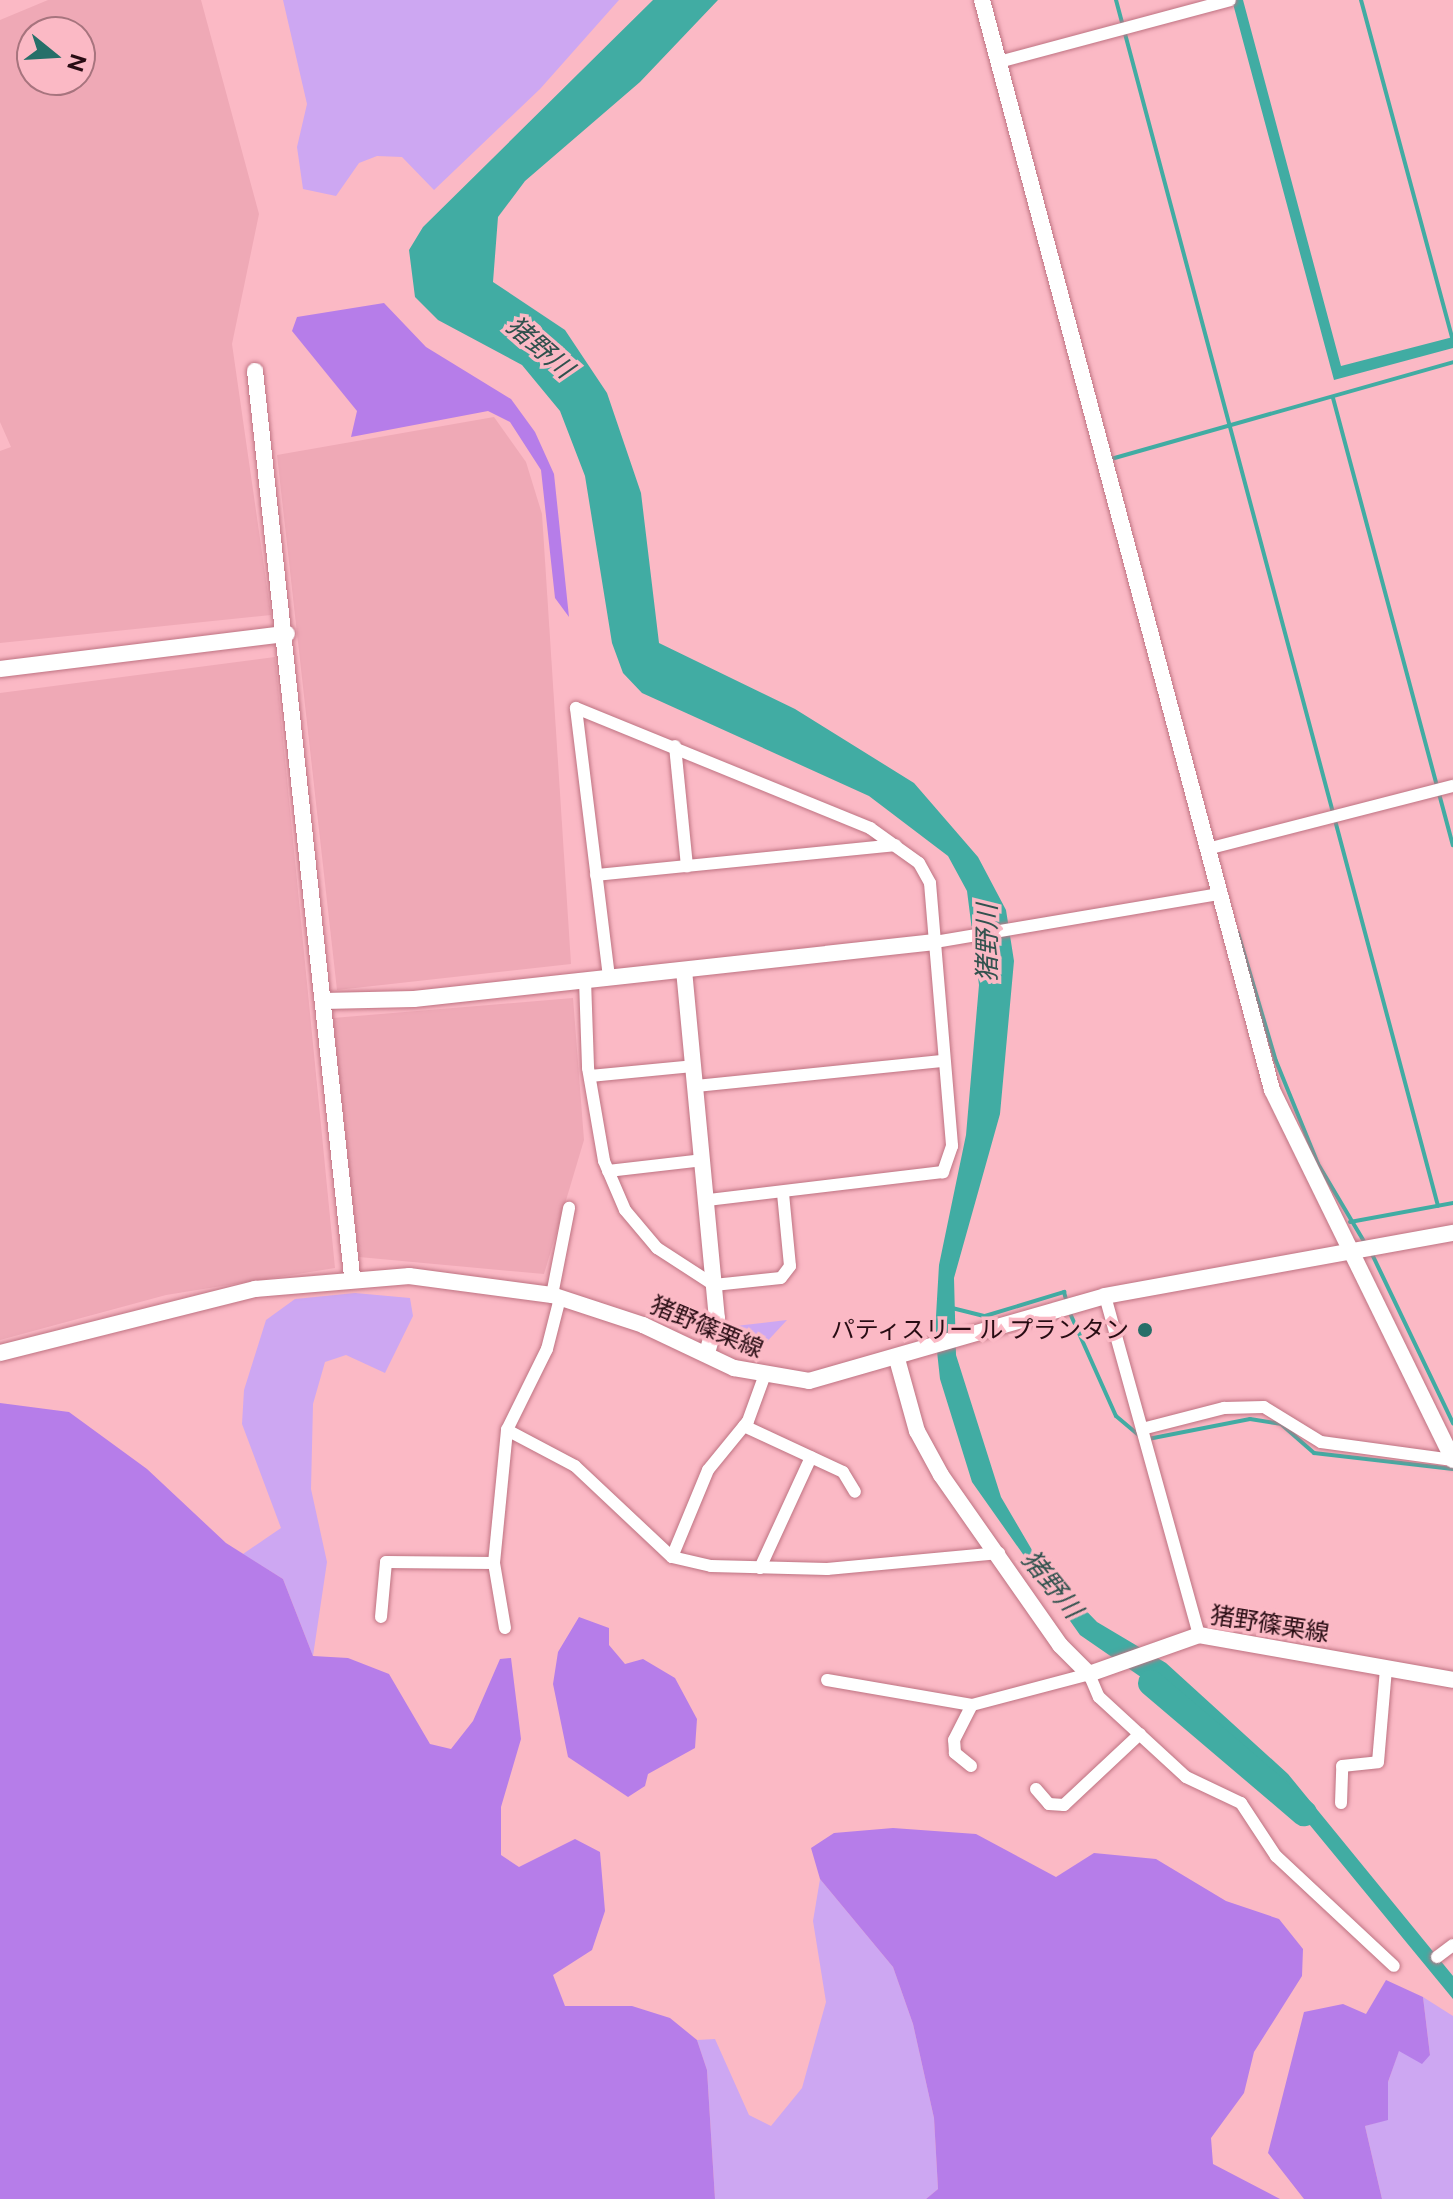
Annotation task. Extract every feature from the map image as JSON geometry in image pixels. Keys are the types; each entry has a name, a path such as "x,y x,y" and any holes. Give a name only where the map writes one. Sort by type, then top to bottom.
{"street":[{"path":"982,0 1272,1090 1453,1460"},
{"path":"999,62 1230,0"},
{"path":"255,371 287,634 352,1276"},
{"path":"0,669 287,634"},
{"path":"609,977 576,708 675,746 895,845 930,883 942,1061 952,1146 943,1172 707,1200"},
{"path":"675,746 687,866"},
{"path":"1207,849 1453,786"},
{"path":"596,875 895,845"},
{"path":"323,1001 585,980 957,941 1218,894"},
{"path":"684,970 717,1318 707,1354"},
{"path":"585,980 590,1076 608,1171 625,1210 657,1248 714,1285 781,1278 790,1266 783,1193"},
{"path":"696,1086 942,1061"},
{"path":"590,1076 693,1066"},
{"path":"608,1171 703,1160"},
{"path":"505,1628 494,1563 507,1430 547,1349 569,1208"},
{"name":"猪野篠栗線","path":"0,1353 255,1289 352,1276 460,1280 556,1297 764,1377 826,1379 1105,1296 1453,1233"},
{"path":"1105,1296 1199,1635"},
{"path":"897,1359 917,1431 1060,1645 1089,1674 1099,1697 1186,1777 1241,1803 1276,1856 1394,1966"},
{"path":"672,1557 708,1470 744,1426 764,1377"},
{"path":"1142,1429 1224,1408 1264,1407 1321,1442 1453,1460"},
{"path":"744,1426 843,1472 855,1492"},
{"path":"507,1430 575,1466 672,1557 760,1568 999,1553"},
{"path":"760,1568 811,1457"},
{"path":"381,1617 386,1562 494,1563"},
{"name":"猪野篠栗線","path":"1089,1674 1107,1673 1151,1651 1199,1635 1453,1680"},
{"path":"1341,1803 1342,1766 1378,1762 1386,1668"},
{"path":"827,1680 972,1705 1089,1674"},
{"path":"971,1766 955,1753 954,1740 972,1705"},
{"path":"1036,1789 1049,1804 1064,1805 1140,1734"},
{"path":"1437,1957 1453,1945"}],"shaded area":[{"path":"48,0 201,0 259,214 232,344 271,615 0,643 0,451 11,447 0,422 0,20"},
{"path":"283,0 619,0 540,89 434,190 402,157 377,156 359,163 336,196 303,189 297,147 307,104"},
{"path":"384,303 426,347 511,399 535,432 554,474 569,617 555,598 541,470 510,422 488,411 351,437 357,411 292,331 297,317"},
{"path":"494,417 526,462 542,514 571,964 337,990 277,455"},
{"path":"275,657 335,1268 166,1295 0,1340 0,693"},
{"path":"573,998 584,1140 544,1274 359,1257 333,1018"},
{"path":"355,1293 410,1298 413,1316 385,1373 346,1355 325,1362 313,1404 311,1489 327,1562 313,1656 283,1579 243,1554 281,1528 242,1424 244,1390 266,1320 295,1299"},
{"path":"787,1320 761,1348 724,1337 727,1327"},
{"path":"0,1403 69,1412 147,1469 226,1543 283,1579 313,1656 348,1658 389,1674 430,1744 451,1749 473,1721 500,1659 511,1658 521,1739 501,1807 501,1855 519,1867 575,1839 600,1852 605,1911 592,1950 553,1975 565,2006 632,2006 670,2018 697,2040 707,2070 715,2199 0,2199"},
{"path":"579,1617 609,1628 609,1645 625,1664 643,1659 675,1678 697,1719 695,1748 648,1774 645,1786 628,1797 568,1757 553,1684 558,1652"},
{"path":"893,1828 976,1834 1056,1877 1094,1853 1156,1859 1226,1901 1279,1919 1303,1949 1302,1976 1254,2052 1244,2093 1211,2138 1213,2164 1280,2199 926,2199 938,2189 934,2118 913,2024 893,1967 820,1879 811,1848 834,1833"},
{"path":"820,1879 893,1967 913,2024 934,2118 938,2189 926,2199 715,2199 707,2070 697,2040 715,2039 749,2115 771,2126 802,2088 826,2002 813,1921"},
{"path":"1386,1980 1423,1997 1430,2055 1422,2064 1399,2051 1388,2082 1388,2120 1365,2126 1382,2199 1304,2199 1268,2153 1304,2012 1343,2004 1366,2014"},
{"path":"1423,1997 1453,2016 1453,2199 1382,2199 1365,2126 1388,2119 1388,2082 1399,2050 1430,2055"}],"water":[{"path":"653,0 718,0 640,82 525,181 498,217 493,282 565,330 607,393 641,493 659,643 795,709 914,783 978,857 1006,910 1014,961 1000,1114 954,1278 956,1355 1001,1497 1039,1562 1097,1622 1166,1663 1288,1774 1453,1976 1453,1999 1281,1790 1180,1704 1080,1635 972,1482 940,1379 935,1333 939,1265 966,1135 979,985 967,891 948,856 869,796 642,693 623,673 612,643 585,476 560,411 522,365 438,320 415,297 409,250 423,227"},
{"path":"1232,0 1243,0 1341,366 1453,337 1453,348 1334,380"}],"waterway":[{"path":"1116,0 1438,1206"},
{"path":"1361,0 1453,341"},
{"path":"1111,459 1453,362"},
{"path":"1333,398 1453,845"},
{"path":"1238,933 1276,1061 1318,1164 1366,1245"},
{"path":"1350,1222 1453,1203"},
{"path":"1371,1252 1453,1423"},
{"path":"952,1308 985,1316 1064,1292 1067,1303"},
{"path":"1069,1311 1116,1416 1140,1436"},
{"path":"1148,1439 1250,1419 1281,1424 1314,1453 1453,1469"},
{"name":"猪野川","path":"1151,1683 1304,1813"}],"place":[{"name":"パティスリー ル プランタン","path":"1145,1330"}]}
